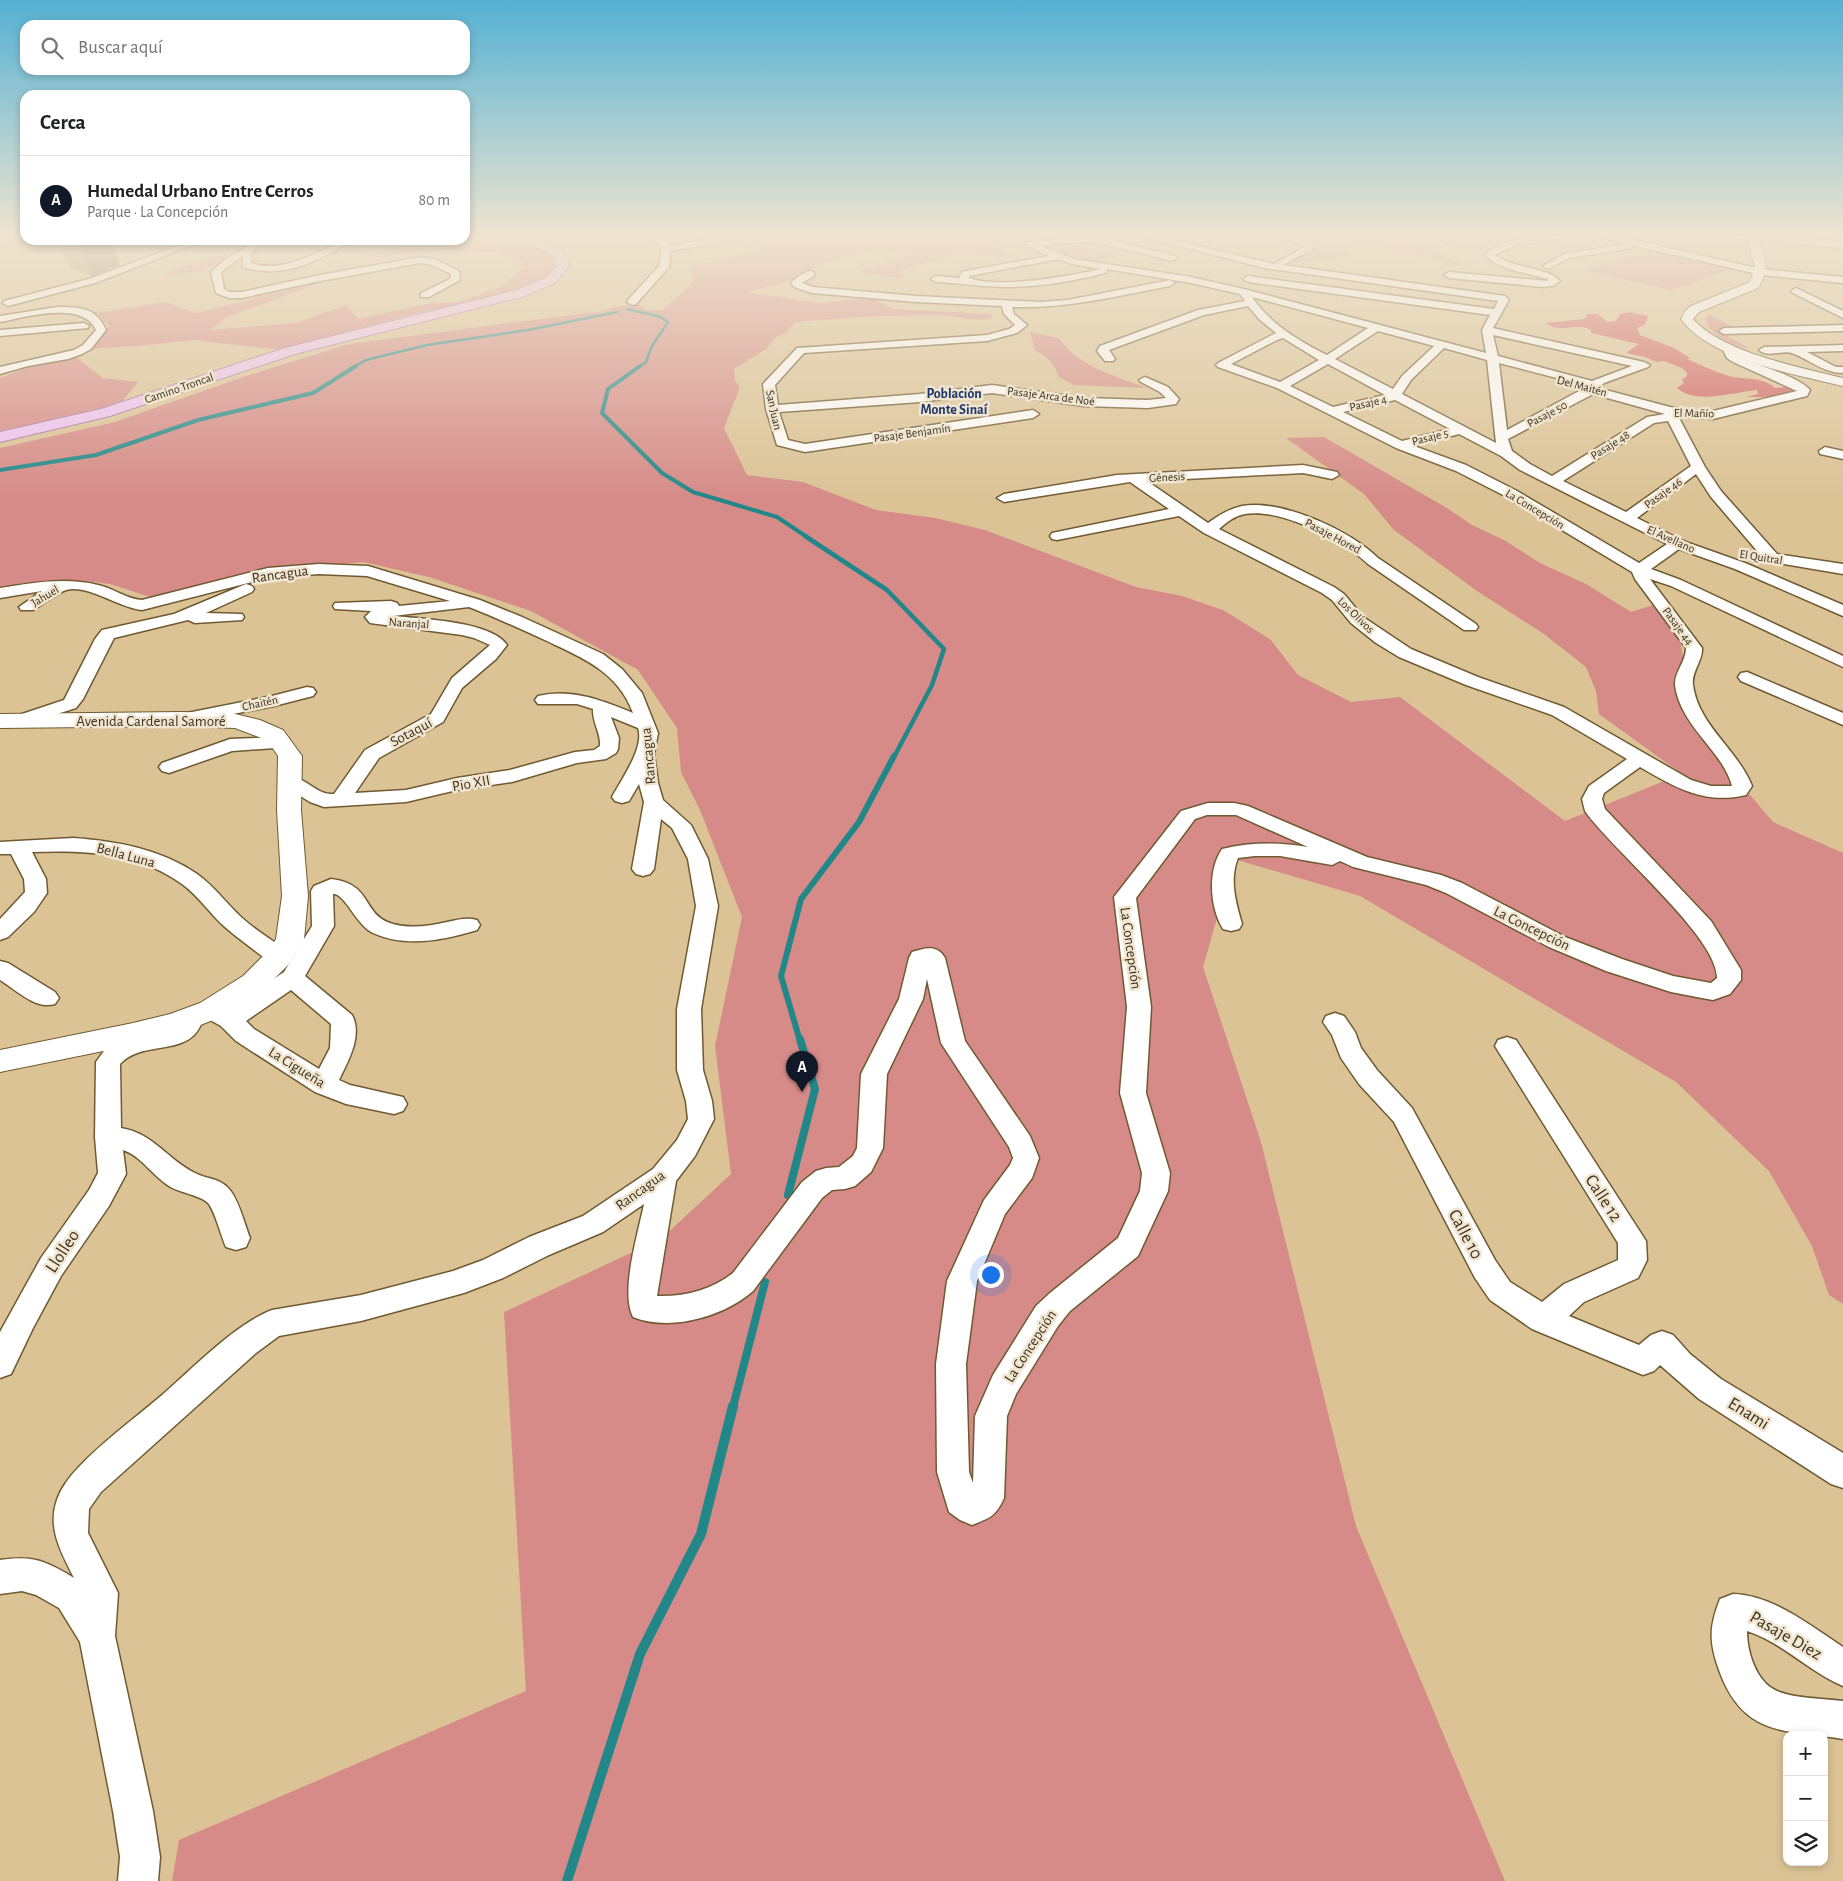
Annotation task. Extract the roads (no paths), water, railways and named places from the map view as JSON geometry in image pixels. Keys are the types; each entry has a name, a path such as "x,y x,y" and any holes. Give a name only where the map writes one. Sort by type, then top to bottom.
{"main road":[{"name":"Camino Troncal","path":"0,437 105,413 290,351 402,323"},
{"name":"Camino Troncal","path":"0,442 76,427 294,355 422,323"}],"street":[{"path":"0,371 26,363 68,356 78,352 87,347 101,330 99,323"},
{"path":"888,332 891,345 987,338 1013,331 1022,325 1018,323"},
{"path":"1109,359 1103,351 1104,348 1123,339 1170,323"},
{"name":"El Avellano","path":"1271,323 1284,335 1327,360 1506,453 1525,467 1552,481 1678,544 1740,566 1843,612"},
{"name":"Del Maitén","path":"1360,323 1418,338 1510,367 1591,387 1670,414"},
{"path":"1491,323 1487,330 1493,361 1501,438 1506,453"},
{"path":"1688,323 1690,327 1698,333 1727,348 1843,382"},
{"path":"1418,338 1420,324"},
{"path":"0,333 84,326"},
{"path":"1280,386 1327,360 1376,327"},
{"path":"1724,331 1843,328"},
{"name":"Pasaje 50","path":"1487,330 1644,365 1591,387 1501,438"},
{"name":"La Concepción","path":"1284,335 1274,337 1222,365 1280,386 1400,445 1461,468 1503,490 1640,570 1676,583 1843,662"},
{"name":"San Juan","path":"791,446 782,442 772,409 769,384 801,350 891,345"},
{"name":"Pasaje 4","path":"1332,411 1395,396 1406,378 1441,345"},
{"name":"El Mañío","path":"1727,348 1731,356 1794,384 1804,390 1803,393 1713,415 1670,414 1698,468 1716,494 1772,558"},
{"path":"1764,350 1843,348"},
{"path":"1793,349 1838,370"},
{"name":"Pasaje Arca de Noé","path":"772,409 997,389 1084,402 1148,404 1168,403 1174,399 1167,392 1145,380"},
{"path":"908,398 897,416 912,433"},
{"name":"Pasaje Benjamín","path":"791,446 805,448 1034,414"},
{"name":"Pasaje 48","path":"1552,481 1651,420 1670,414"},
{"name":"Pasaje 5","path":"1400,445 1459,430"},
{"path":"1825,451 1843,455"},
{"name":"Pasaje 46","path":"1627,518 1698,468"},
{"name":"Génesis","path":"1004,498 1117,479 1302,470 1332,475"},
{"name":"Los Olivos","path":"1133,478 1209,530 1328,590 1338,597 1357,620 1382,640 1404,653 1472,681 1565,714 1640,758"},
{"name":"Pasaje Hored","path":"1209,530 1223,518 1245,511 1269,510 1287,514 1363,552 1373,561 1470,627"},
{"path":"1057,536 1181,511"},
{"path":"1640,570 1678,544"},
{"name":"El Quitral","path":"1678,544 1843,570"},
{"name":"Rancagua","path":"0,593 64,585 98,590 129,604 142,604 268,573 319,569 368,572 474,603 516,620 597,658 616,673 636,697 649,733 646,754 648,783 654,802 681,825 698,859 707,906 689,1008 690,1070 699,1101 701,1119 686,1148 663,1177 593,1224 493,1269 454,1284 380,1303 272,1324 245,1343 89,1480 72,1504 72,1535 100,1593 97,1636"},
{"name":"Pasaje 44","path":"1640,570 1640,576 1694,648 1695,654 1684,682 1687,698 1701,723 1739,778 1742,786 1739,791 1719,794 1706,791 1684,784 1640,758"},
{"path":"10,721 70,704 103,639 108,634 179,618 222,601 249,587 268,573"},
{"name":"Jahuel","path":"27,607 64,585"},
{"name":"Naranjal","path":"474,603 379,613 372,617 376,620 448,627 494,639 499,643"},
{"name":"Naranjal","path":"341,606 427,607"},
{"path":"179,618 236,617"},
{"name":"Sotaquí","path":"340,800 372,754 437,718 444,710 452,690 459,681 498,648 499,643"},
{"path":"1747,677 1843,720"},
{"name":"Chaitén","path":"182,718 274,701 307,692"},
{"path":"544,700 578,699 602,706 646,725"},
{"name":"Pio XII","path":"290,781 324,801 406,796 457,784 512,776 575,758 599,755 609,749 611,743 600,714 602,706"},
{"name":"Avenida Cardenal Samoré","path":"10,721 182,718 235,721 252,725 275,735 282,743"},
{"path":"169,767 230,745 282,743 290,756 289,810 295,896 285,967"},
{"path":"622,797 646,754"},
{"name":"La Concepción","path":"663,1177 642,1291 643,1308 655,1311 692,1305 728,1294 743,1282 812,1190 826,1179 845,1178 862,1164 870,1148 874,1074 911,999 920,958 929,955 934,958 953,1043 1021,1144 1026,1158 1022,1170 994,1208 962,1281 951,1364 953,1472 961,1500 972,1508 980,1505 987,1498 989,1485 991,1416 1004,1385 1047,1316 1060,1302 1128,1247 1154,1190 1156,1173 1133,1093 1139,1007 1125,897 1188,815 1204,808 1223,807 1241,810 1360,862 1433,880 1557,942 1614,965 1671,984 1713,992 1722,988 1729,980 1729,970 1703,926 1595,811 1592,799 1596,790 1640,758"},
{"path":"643,869 654,802"},
{"name":"Bella Luna","path":"9,847 50,843 105,847 152,859 187,878 208,895 233,922 343,1021 342,1048 324,1085"},
{"path":"0,932 26,907 36,893 35,879 9,847"},
{"path":"1231,924 1221,877 1229,854 1243,850 1273,848 1360,862"},
{"path":"0,1061 211,1016 253,983 285,967 323,926 322,891 332,886 343,887 354,897 368,919 381,928 400,933 422,933 469,925"},
{"path":"0,969 48,998"},
{"name":"La Cigueña","path":"211,1016 245,1035 324,1085 346,1094 394,1104"},
{"name":"Llolleo","path":"0,1364 22,1318 46,1275 99,1198 112,1174 108,1137 108,1062 125,1048 182,1032 211,1016"},
{"name":"Calle 10","path":"1335,1022 1343,1032 1350,1051 1368,1077 1403,1116 1485,1269 1500,1291 1543,1319 1643,1360 1662,1345"},
{"name":"Calle 12","path":"1508,1046 1632,1241 1634,1251 1633,1260 1628,1269 1574,1292 1543,1319"},
{"path":"108,1137 130,1140 144,1148 177,1177 192,1185 209,1189 220,1197 236,1238"},
{"name":"Enami","path":"1662,1345 1679,1364 1710,1389 1843,1472"},
{"path":"0,1576 22,1574 43,1579 71,1596 97,1636 134,1811 140,1857 138,1881"},
{"name":"Pasaje Diez","path":"1843,1668 1779,1627 1754,1614 1742,1610 1734,1612 1729,1622 1728,1637 1743,1682 1754,1698 1766,1707 1784,1714 1843,1720"}],"waterway":[{"path":"354,367 366,360 427,345 564,323"},
{"path":"639,367 646,362 652,346 667,323"},
{"path":"0,470 96,455 198,420 313,393 356,366"},
{"path":"640,366 608,389 602,413 662,473 693,492 777,517 807,537"},
{"path":"805,536 887,590 944,649 932,685 894,757"},
{"path":"800,1041 781,976 801,899 859,822 894,756"},
{"path":"788,1195 815,1089 800,1039"},
{"path":"733,1407 765,1282"},
{"path":"567,1881 640,1654 701,1534 733,1406"}],"place":[{"name":"Humedal Urbano Entre Cerros","path":"802,1092"}],"district":[{"name":"Población Monte Sinaí","path":"954,402"}]}
